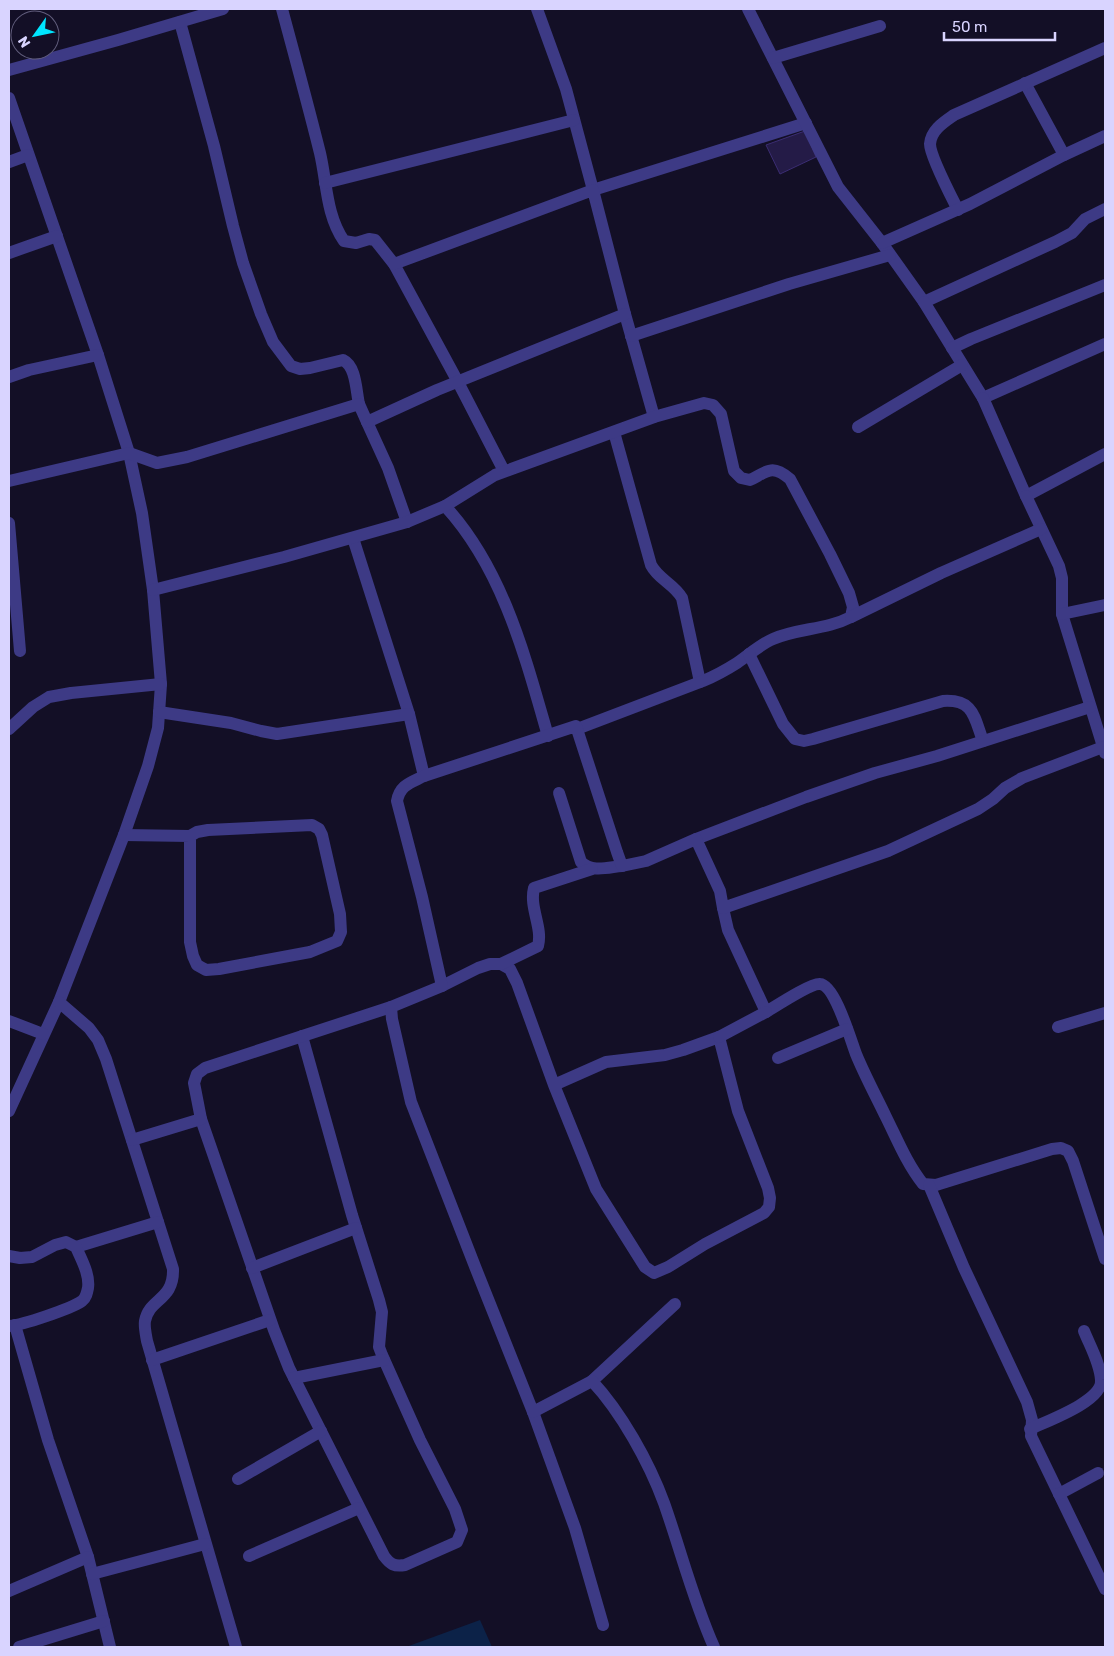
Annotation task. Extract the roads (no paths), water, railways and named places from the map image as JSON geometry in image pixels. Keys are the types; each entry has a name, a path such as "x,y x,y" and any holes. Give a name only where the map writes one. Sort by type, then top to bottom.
{"street":[{"path":"9,70 223,9"},
{"path":"282,9 321,156 331,216 336,230 344,241 356,243 369,239 375,240 394,264 504,471"},
{"path":"537,9 566,89 654,417"},
{"path":"723,908 888,851 978,809 993,800 1005,788 1022,778 1104,750 1062,614 1062,578 1059,566 982,398 924,302 838,187 748,9"},
{"path":"180,22 214,146 243,263 261,314 274,342 290,366 310,368 343,360 348,362 352,368 359,404 388,468 407,522"},
{"path":"773,58 880,26"},
{"path":"958,210 933,155 930,144 940,124 954,115 1105,48"},
{"path":"1025,83 1064,155"},
{"path":"9,98 98,355 129,454 142,513 153,590 161,684 158,728 148,766 124,835 59,1002 9,1111"},
{"path":"325,183 574,120"},
{"path":"394,264 593,190 806,123"},
{"path":"882,244 958,210 1105,136"},
{"path":"9,162 28,156"},
{"path":"924,302 1055,242 1072,233 1085,219 1105,209"},
{"path":"9,253 57,236"},
{"path":"631,336 789,284 890,255"},
{"path":"952,348 1105,285"},
{"path":"368,422 458,382 625,314"},
{"path":"982,398 1105,344"},
{"path":"9,377 29,370 98,355"},
{"path":"858,427 962,365"},
{"path":"153,590 407,522 445,506 504,471 654,417 704,403 713,405 721,414 734,471 741,478 750,480 770,470 780,471 790,479 849,594 853,607 851,617"},
{"path":"9,481 129,454 157,462 187,458 359,404"},
{"path":"614,432 651,565 654,571 678,590 682,598 700,682"},
{"path":"1026,496 1105,454"},
{"path":"445,506 480,553 512,620 548,736"},
{"path":"9,523 20,651"},
{"path":"442,986 422,897 397,801 399,792 407,785 424,776 576,726 577,728 700,682 720,673 773,639 786,634 839,623 941,573 1041,529"},
{"path":"353,538 409,714 424,776"},
{"path":"1062,614 1105,606"},
{"path":"749,654 783,724 795,740 813,740 943,701 954,700 964,702 971,710 983,741"},
{"path":"9,729 33,707 49,697 161,684"},
{"path":"302,1036 356,1228 382,1312 379,1347 420,1440 455,1509 462,1530 456,1542 405,1565 397,1566 390,1564 384,1556 294,1378 270,1320 200,1119 194,1083 197,1074 205,1068 302,1036 391,1007 442,986 478,968 490,964 501,964 538,946 541,937 532,897 534,888 592,869 646,861 806,797 1090,707"},
{"path":"159,712 231,723 277,734 409,714"},
{"path":"577,728 622,866"},
{"path":"559,793 581,862 586,867 592,869"},
{"path":"124,835 190,836 197,832 208,830 312,825 322,835 340,914 341,932 337,941 310,952 219,969 206,970 197,965 190,942 190,836"},
{"path":"696,840 720,891 728,930 766,1012"},
{"path":"501,964 510,970 517,983 554,1085 596,1189 644,1267 654,1273 752,1220 764,1213 769,1207 768,1188 738,1111 718,1037"},
{"path":"554,1085 606,1062 683,1050 718,1037 811,986 820,984 830,991 838,1006 857,1056 898,1142 923,1184 936,1185 1052,1149 1061,1148 1068,1151 1073,1161 1105,1259"},
{"path":"59,1002 89,1028 98,1040 106,1059 173,1269 174,1281 168,1292 149,1310 145,1322 147,1341 236,1647"},
{"path":"391,1007 411,1102 533,1412 575,1528 603,1625"},
{"path":"1058,1027 1105,1013"},
{"path":"9,1021 44,1034"},
{"path":"778,1058 847,1029"},
{"path":"132,1140 200,1119"},
{"path":"929,1185 964,1268 1027,1402 1032,1420 1031,1436 1105,1589"},
{"path":"76,1248 158,1222"},
{"path":"252,1268 356,1228"},
{"path":"9,1256 20,1258 32,1257 55,1245 66,1242 76,1248 86,1272 89,1286 86,1298 45,1316 12,1326 31,1378 48,1440 88,1557 110,1647"},
{"path":"533,1412 592,1381 675,1304"},
{"path":"152,1360 270,1320"},
{"path":"1030,1429 1085,1402 1099,1390 1101,1381 1099,1370 1084,1331"},
{"path":"294,1378 384,1360"},
{"path":"592,1381 606,1396 637,1448 656,1485 697,1606 714,1647"},
{"path":"238,1479 321,1431"},
{"path":"1059,1494 1098,1473"},
{"path":"249,1556 359,1508"},
{"path":"92,1574 205,1544"},
{"path":"9,1591 88,1557"},
{"path":"19,1646 104,1621"}],"water":[{"path":"480,1620 492,1647 406,1647"}]}
